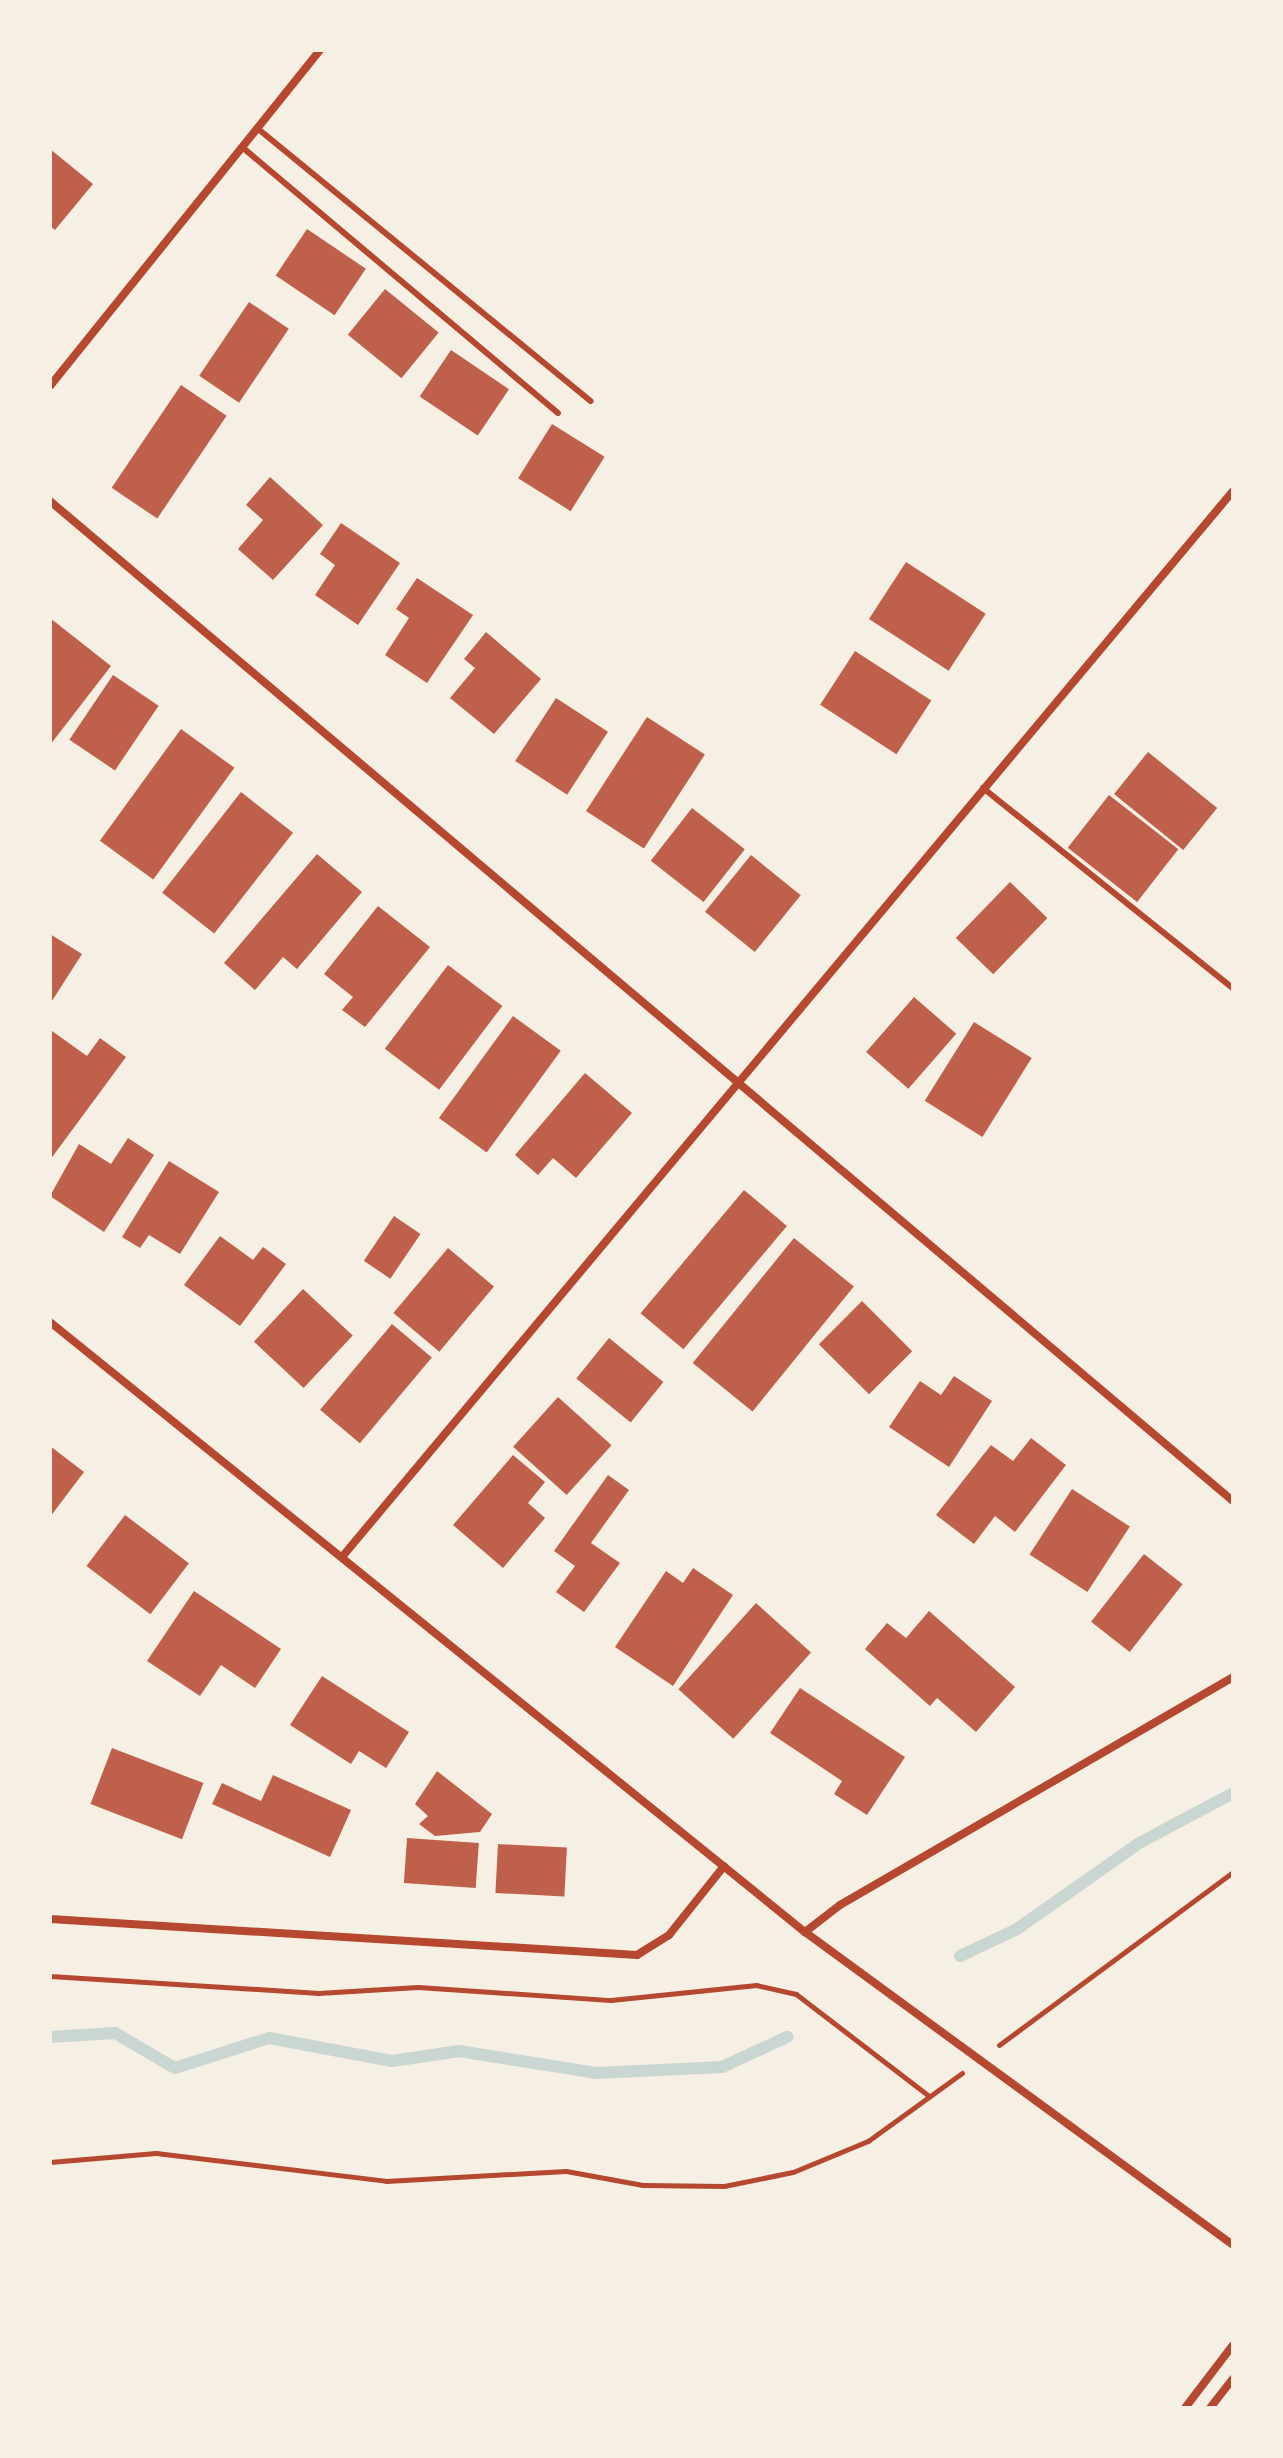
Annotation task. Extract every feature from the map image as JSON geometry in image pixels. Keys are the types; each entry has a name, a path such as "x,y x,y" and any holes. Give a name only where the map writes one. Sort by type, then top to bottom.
{"street":[{"path":"50,386 320,50"},
{"path":"342,1557 738,1078 1233,491"},
{"path":"50,501 738,1078 1233,1501"},
{"path":"50,1322 805,1932 1233,2245"},
{"path":"805,1932 840,1905 1233,1677"},
{"path":"50,1919 637,1955 669,1935 724,1866"},
{"path":"1185,2408 1233,2345"},
{"path":"1210,2408 1233,2379"}],"lane":[{"path":"257,128 591,401"},
{"path":"242,147 558,413"},
{"path":"983,788 1233,988"}],"path":[{"path":"991,2051 1233,1872"},
{"path":"50,1976 318,1993 418,1987 611,2000 756,1985 796,1994 929,2096"},
{"path":"50,2162 156,2153 386,2181 566,2171 643,2185 724,2186 793,2172 868,2141 965,2071"}],"building":[{"path":"50,149 93,184 55,230 50,226"},
{"path":"307,229 366,269 335,315 276,275"},
{"path":"385,289 439,332 401,378 348,335"},
{"path":"249,302 289,329 239,403 199,376"},
{"path":"451,350 509,389 478,436 420,396"},
{"path":"181,385 227,416 157,519 112,488"},
{"path":"552,424 605,457 571,511 518,478"},
{"path":"270,477 323,525 273,580 238,549 263,520 246,505"},
{"path":"341,523 400,563 358,625 315,595 335,565 320,554"},
{"path":"906,562 986,614 949,671 869,619"},
{"path":"417,578 473,615 427,683 385,655 409,618 396,609"},
{"path":"50,618 111,666 50,745"},
{"path":"486,632 541,679 494,734 450,698 475,668 464,659"},
{"path":"855,651 931,701 896,754 820,705"},
{"path":"113,675 159,706 115,770 69,740"},
{"path":"556,698 608,732 567,795 515,761"},
{"path":"647,717 705,755 644,849 586,811"},
{"path":"181,729 234,768 153,879 100,841"},
{"path":"1148,752 1217,808 1183,850 1114,794"},
{"path":"241,792 293,833 214,933 162,893"},
{"path":"1109,795 1178,849 1137,902 1068,848"},
{"path":"692,808 745,849 704,902 651,861"},
{"path":"317,854 362,892 297,969 283,957 255,990 224,963"},
{"path":"751,855 801,895 755,952 705,912"},
{"path":"1010,882 1047,918 993,974 956,938"},
{"path":"378,906 430,947 365,1027 342,1010 353,997 324,974"},
{"path":"50,934 82,954 50,1004"},
{"path":"448,965 502,1006 439,1090 385,1049"},
{"path":"914,997 956,1034 908,1089 866,1052"},
{"path":"513,1016 561,1051 487,1153 439,1118"},
{"path":"974,1022 1032,1058 982,1137 925,1101"},
{"path":"52,1031 87,1056 100,1038 126,1057 50,1160"},
{"path":"585,1073 632,1113 576,1178 553,1158 538,1175 515,1155"},
{"path":"128,1138 154,1155 104,1232 50,1196 79,1144 111,1164"},
{"path":"169,1161 219,1192 180,1254 149,1235 140,1248 122,1237"},
{"path":"744,1190 787,1226 683,1349 641,1313"},
{"path":"394,1216 421,1234 390,1279 364,1261"},
{"path":"220,1236 253,1260 263,1247 286,1264 240,1326 184,1285"},
{"path":"794,1238 854,1286 753,1412 693,1363"},
{"path":"448,1248 494,1287 439,1352 393,1313"},
{"path":"303,1289 353,1335 304,1388 254,1342"},
{"path":"862,1301 912,1351 869,1394 819,1344"},
{"path":"392,1324 432,1357 360,1443 320,1410"},
{"path":"609,1338 663,1382 631,1422 576,1378"},
{"path":"954,1376 992,1401 949,1467 889,1427 920,1381 941,1395"},
{"path":"558,1397 612,1445 567,1495 513,1447"},
{"path":"1031,1438 1066,1465 1015,1532 995,1516 974,1544 936,1515 991,1445 1013,1461"},
{"path":"50,1446 84,1472 50,1517"},
{"path":"513,1455 545,1482 528,1503 545,1518 503,1568 453,1525"},
{"path":"608,1475 629,1490 591,1543 620,1563 584,1612 556,1592 575,1566 554,1551"},
{"path":"1072,1489 1130,1527 1087,1592 1030,1554"},
{"path":"125,1515 189,1563 150,1614 86,1566"},
{"path":"1144,1554 1183,1584 1130,1652 1091,1622"},
{"path":"693,1568 733,1595 673,1686 615,1647 666,1571 683,1583"},
{"path":"194,1591 281,1649 255,1688 221,1665 200,1696 147,1661"},
{"path":"756,1603 811,1653 733,1739 678,1689"},
{"path":"929,1611 1015,1687 976,1732 937,1698 930,1706 865,1649 887,1623 906,1638"},
{"path":"322,1676 409,1732 386,1768 359,1751 351,1764 290,1725"},
{"path":"800,1688 905,1757 867,1815 834,1794 842,1781 770,1733"},
{"path":"112,1748 203,1783 182,1839 90,1804"},
{"path":"437,1771 492,1814 480,1832 435,1836 419,1824 428,1816 415,1804"},
{"path":"273,1775 351,1810 330,1857 212,1804 222,1783 261,1801"},
{"path":"407,1838 479,1843 476,1888 404,1883"},
{"path":"498,1844 567,1848 564,1897 495,1893"}],"waterway":[{"path":"960,1956 1017,1929 1141,1842 1233,1793"},
{"path":"50,2037 115,2033 175,2068 269,2038 392,2061 459,2051 597,2073 722,2067 787,2037"}]}
